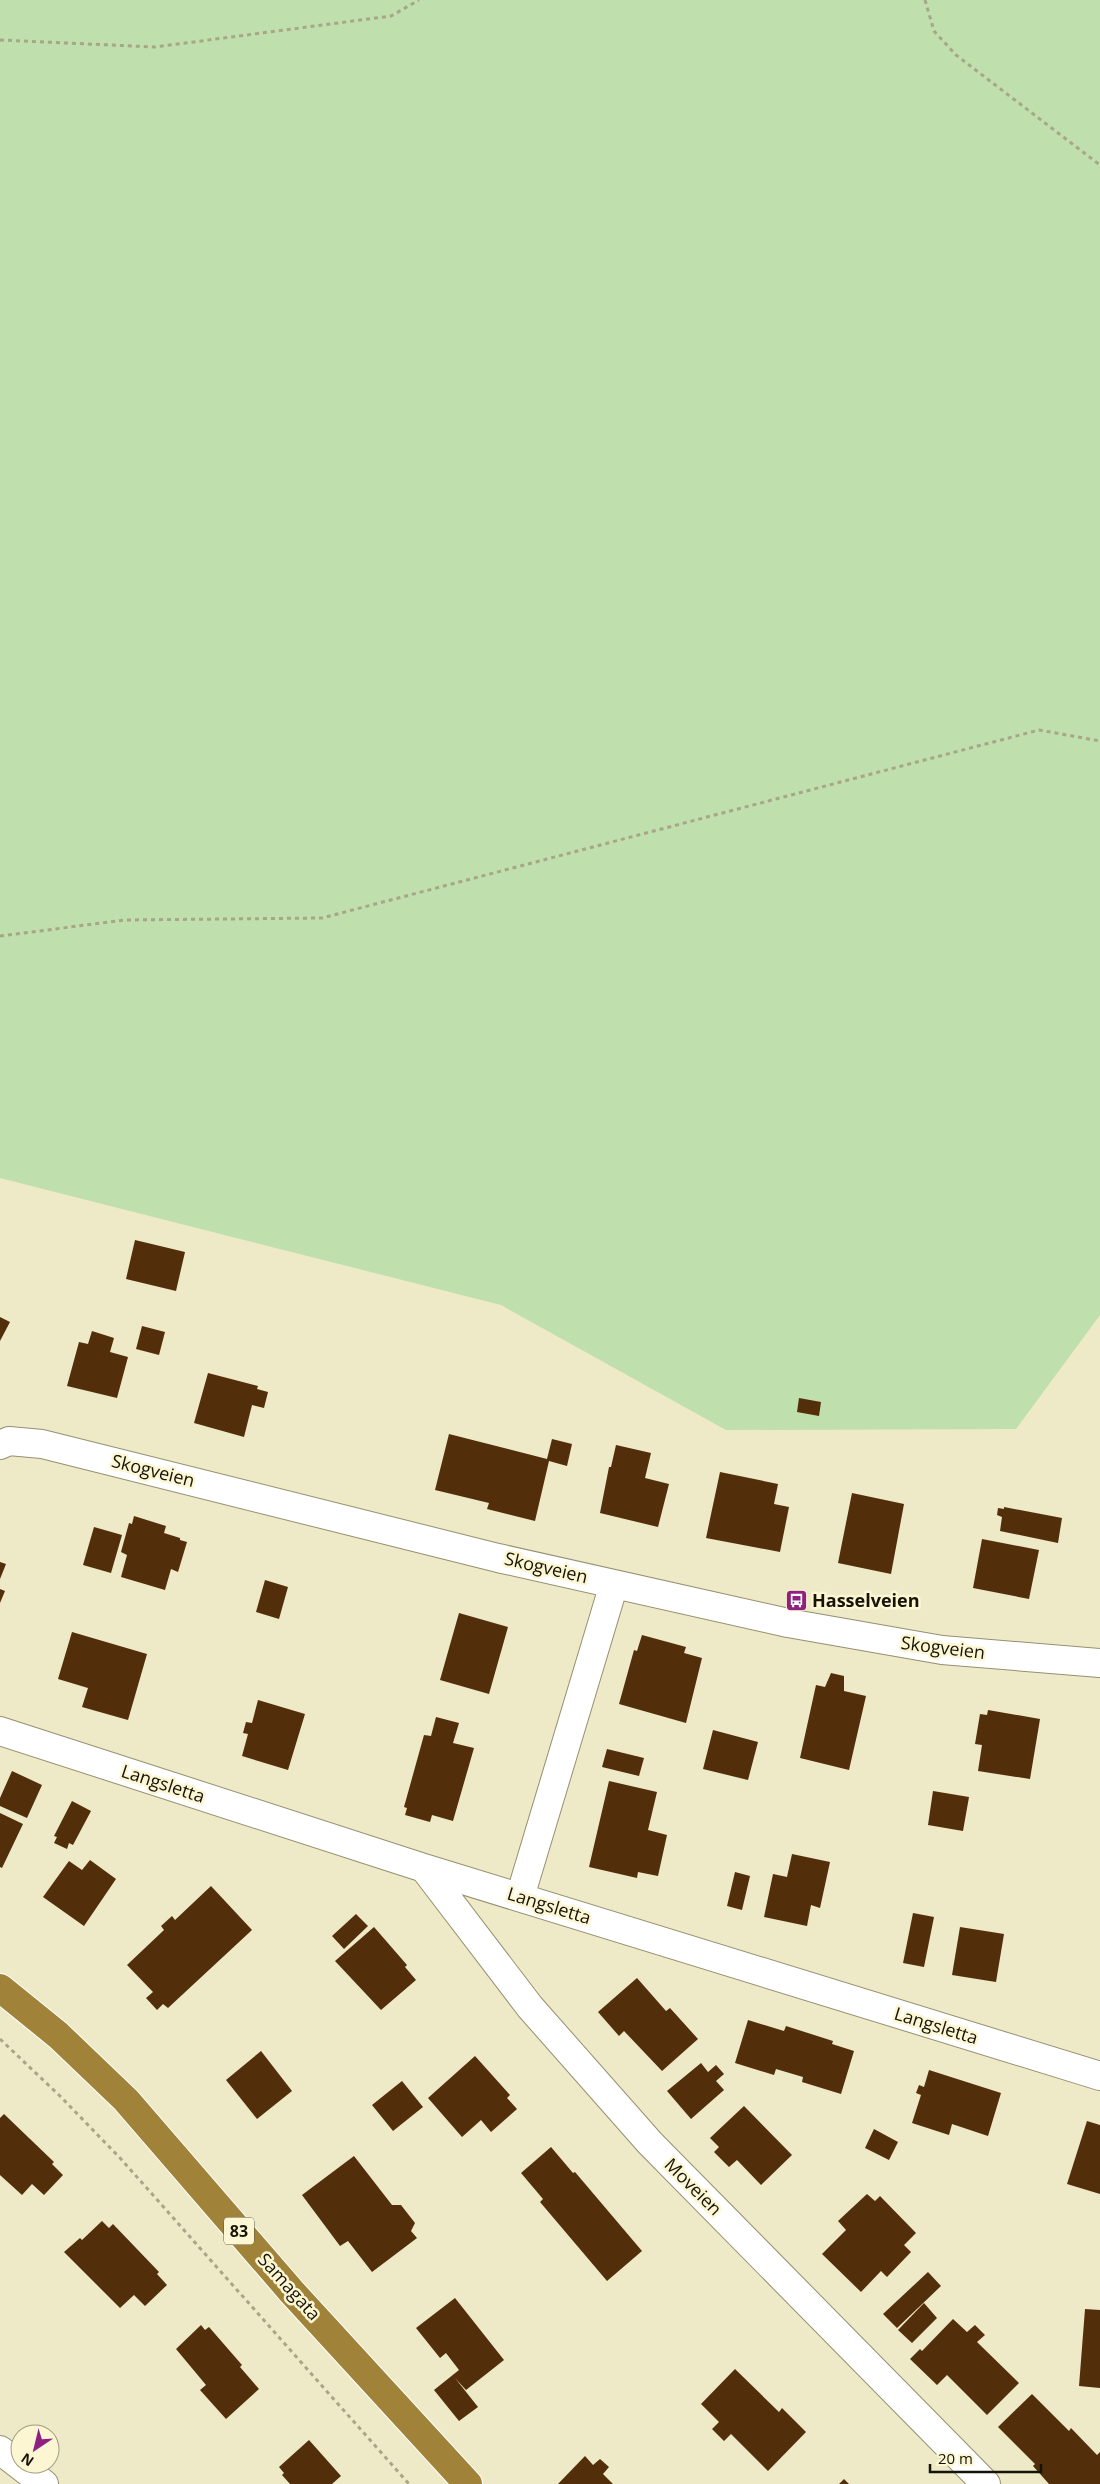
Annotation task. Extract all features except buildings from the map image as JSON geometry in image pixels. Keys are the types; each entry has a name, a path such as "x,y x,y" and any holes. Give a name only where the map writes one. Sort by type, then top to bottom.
{"highway":[{"name":"Samagata","path":"0,1988 58,2035 126,2100 291,2291 468,2484"}],"street":[{"name":"Skogveien","path":"0,1446 9,1441 42,1444 498,1558 788,1622 942,1650 1100,1663"},
{"path":"520,1897 614,1584"},
{"name":"Langsletta","path":"0,1731 424,1868 1100,2076"},
{"name":"Moveien","path":"424,1868 530,2007 650,2143 986,2484"},
{"path":"0,2450 44,2484"}],"path":[{"path":"0,40 155,48 391,16 419,0"},
{"path":"925,0 934,31 956,55 1100,165"},
{"path":"0,936 125,920 322,918 1039,730 1100,740"},
{"path":"0,2039 60,2096 121,2160 409,2484"}],"green space":[{"path":"0,0 1100,0 1100,1315 1016,1429 726,1430 501,1305 0,1178"}],"place":[{"name":"Hasselveien","path":"796,1601"}]}
